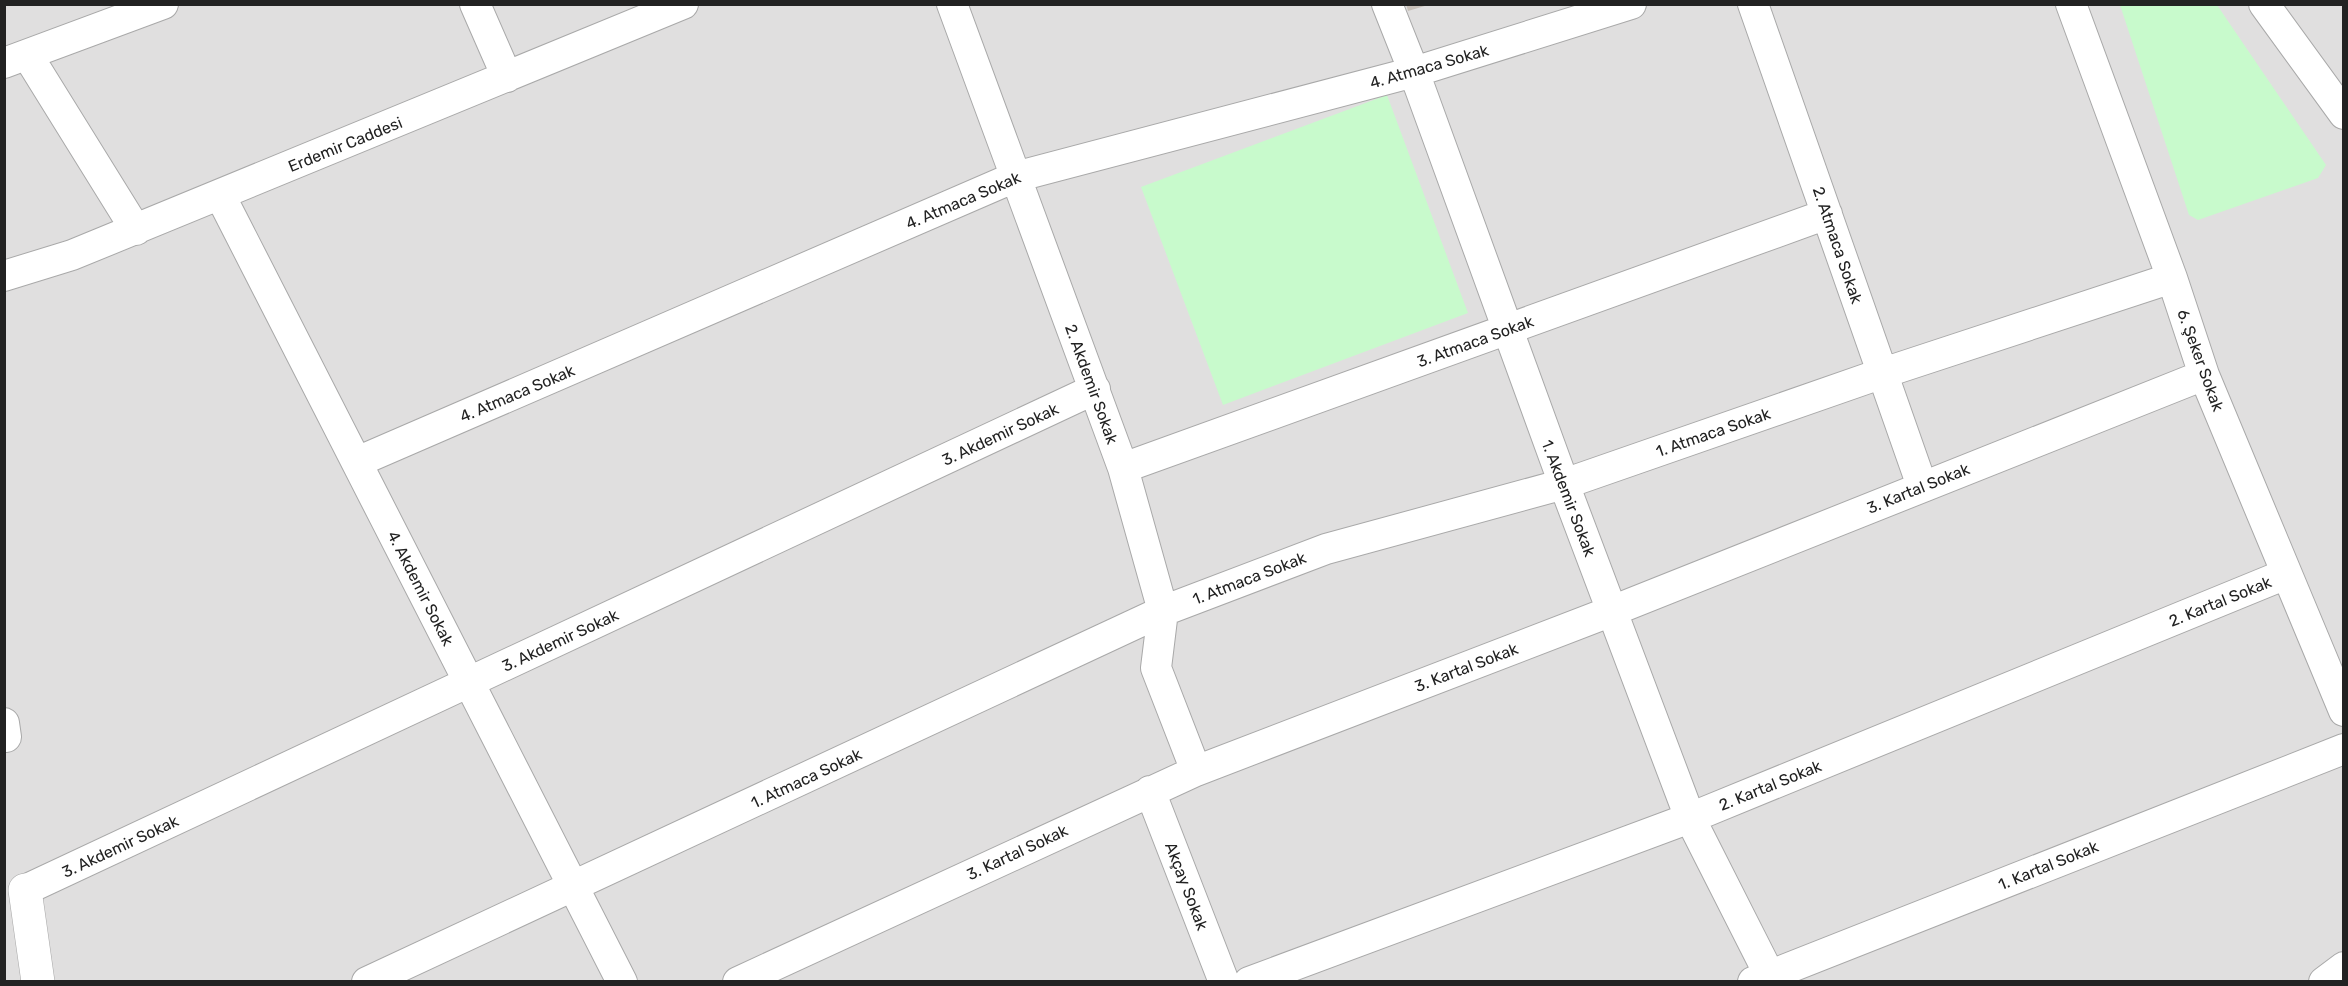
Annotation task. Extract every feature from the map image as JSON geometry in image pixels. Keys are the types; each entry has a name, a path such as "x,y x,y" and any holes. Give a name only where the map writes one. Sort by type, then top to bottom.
{"street":[{"path":"136,230 16,59 103,15 163,4"},
{"path":"475,4 507,77"},
{"name":"Erdemir Caddesi","path":"4,276 72,255 136,230 683,4"},
{"name":"2. Akdemir Sokak","path":"952,4 1095,389 1122,468 1163,611 1156,668 1196,771"},
{"name":"1. Akdemir Sokak","path":"1387,4 1690,818 1765,979"},
{"name":"4. Atmaca Sokak","path":"357,462 1016,177 1414,72 1630,4"},
{"name":"2. Atmaca Sokak","path":"1753,4 1922,486"},
{"name":"6. Şeker Sokak","path":"2070,4 2172,278 2204,375 2343,711"},
{"path":"2264,4 2343,114"},
{"name":"4. Akdemir Sokak","path":"220,195 622,981"},
{"name":"3. Atmaca Sokak","path":"1122,468 1827,214"},
{"name":"1. Atmaca Sokak","path":"367,981 1163,611 1326,549 1564,484 1883,373 2172,278"},
{"name":"3. Kartal Sokak","path":"738,981 1196,771 1612,611 2204,375"},
{"name":"3. Akdemir Sokak","path":"25,890 1095,389"},
{"name":"2. Kartal Sokak","path":"1249,981 1690,818 2286,574"},
{"name":"1. Kartal Sokak","path":"1765,979 2343,749"},
{"name":"Akçay Sokak","path":"1150,791 1224,981"},
{"path":"25,890 39,981"},
{"path":"2324,981 2343,967"}],"shaded area":[{"path":"5,5 2343,5 2343,981 5,981"}],"green space":[{"path":"2120,5 2217,5 2326,165 2318,178 2198,220 2189,215"},
{"path":"1387,95 1468,313 1223,405 1141,187"}],"building":[{"path":"1406,4 1428,4 1428,5 1408,11"}]}
